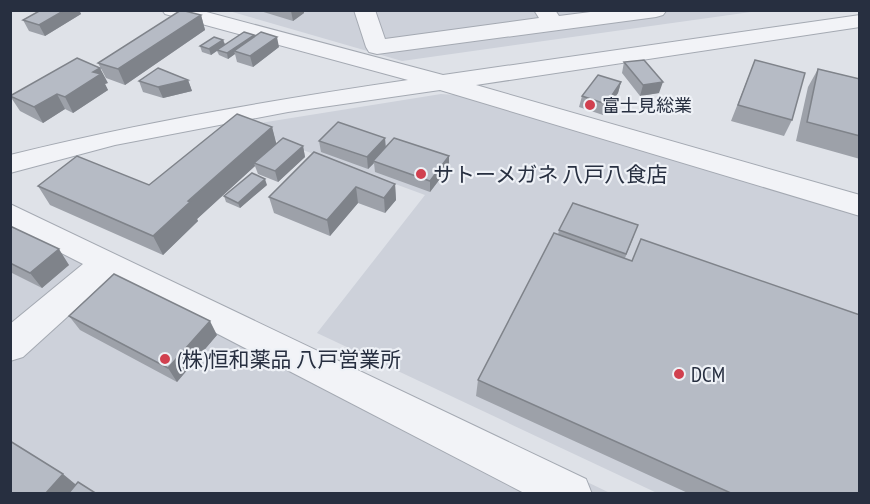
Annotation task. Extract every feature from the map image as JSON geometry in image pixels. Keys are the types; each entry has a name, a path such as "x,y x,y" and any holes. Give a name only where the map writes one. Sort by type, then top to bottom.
{"street":[{"path":"172,10 288,38 409,72 860,206"},
{"path":"364,10 377,47 548,17 657,11"},
{"path":"10,150 133,120 250,96 780,16 845,10"},
{"path":"10,164 114,137 276,107 860,21"},
{"path":"10,214 530,484 571,494"},
{"path":"10,346 106,263"}],"shaded area":[{"path":"229,11 758,11 402,61"},
{"path":"441,94 458,95 859,215 859,493 657,493 317,333 425,195 243,128 247,125"},
{"path":"10,204 312,350 610,493 11,493"}],"building":[{"path":"41,10 65,10 39,25 23,20"},
{"path":"181,10 201,15 118,69 98,63"},
{"path":"244,32 254,35 227,53 217,50"},
{"path":"261,32 277,37 250,56 234,51"},
{"path":"214,37 223,40 209,49 200,46"},
{"path":"77,58 100,68 93,72 101,74 65,97 57,94 34,107 10,96"},
{"path":"644,60 663,82 643,85 624,62"},
{"path":"755,60 805,73 792,120 738,105"},
{"path":"158,68 188,80 158,87 139,81"},
{"path":"818,69 860,79 860,136 807,122"},
{"path":"598,75 621,82 606,104 582,96"},
{"path":"237,114 272,127 188,201 190,202 153,236 38,186 77,156 149,185"},
{"path":"338,122 385,138 367,157 319,141"},
{"path":"283,138 303,146 275,171 254,163"},
{"path":"394,138 449,156 430,181 373,161"},
{"path":"314,152 395,184 384,198 356,187 327,220 269,197"},
{"path":"252,173 265,179 238,203 224,196"},
{"path":"573,203 638,225 626,254 559,230"},
{"path":"10,226 59,249 30,273 10,263"},
{"path":"554,233 632,261 641,239 860,315 860,494 733,494 478,380"},
{"name":"(株)恒和薬品 八戸営業所","path":"114,274 210,321 168,368 69,316"},
{"path":"10,441 63,474 45,494 10,494"},
{"path":"78,482 97,494 68,494"}],"place":[{"name":"富士見総業","path":"590,105"},
{"name":"サトーメガネ 八戸八食店","path":"421,174"},
{"name":"(株)恒和薬品 八戸営業所","path":"165,359"},
{"name":"DCM","path":"679,374"}]}
